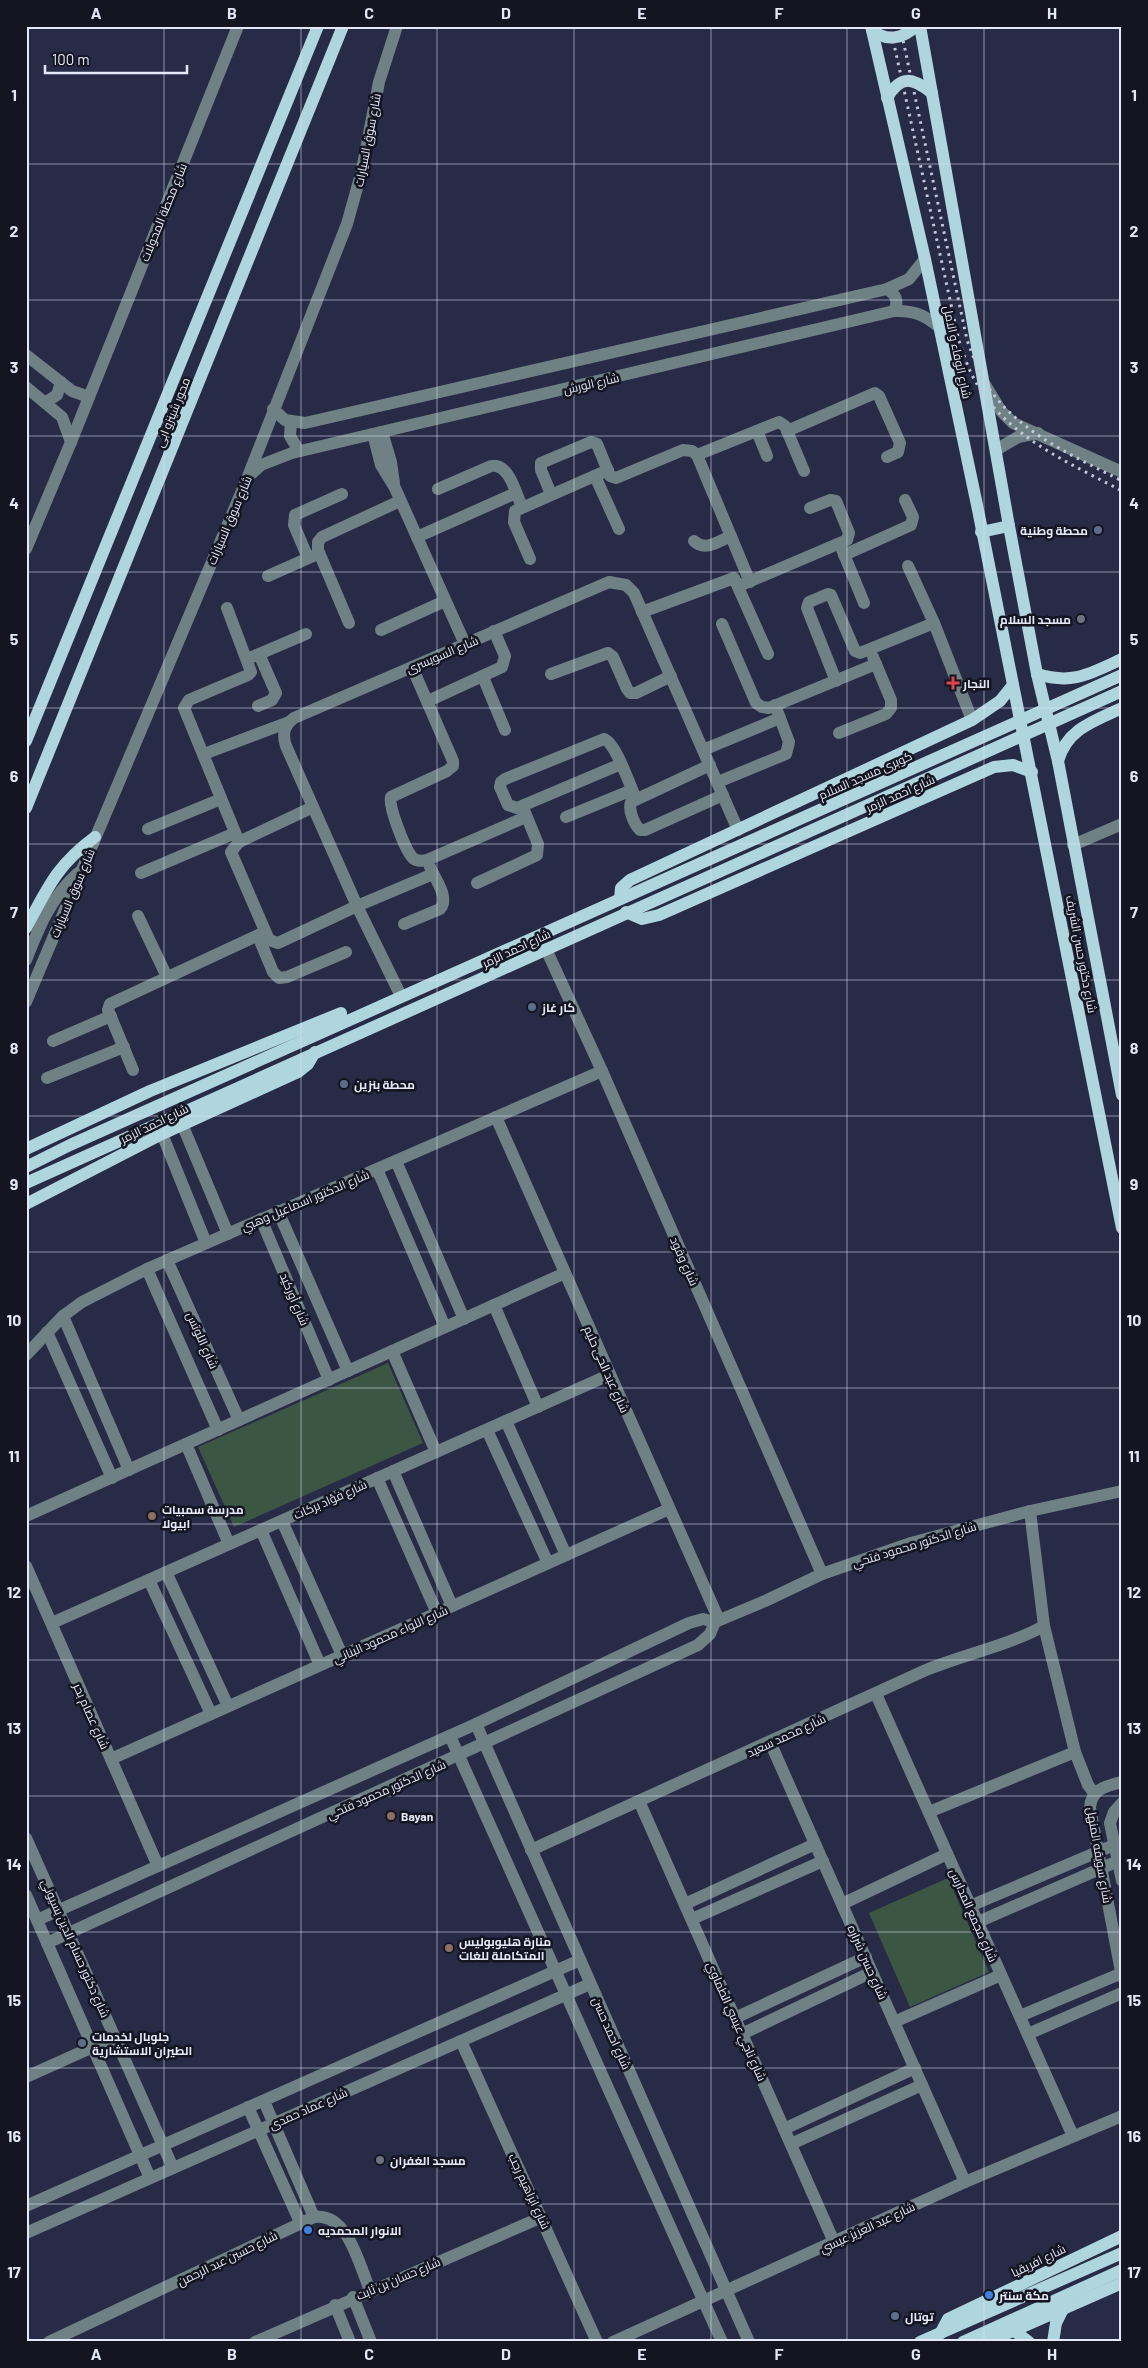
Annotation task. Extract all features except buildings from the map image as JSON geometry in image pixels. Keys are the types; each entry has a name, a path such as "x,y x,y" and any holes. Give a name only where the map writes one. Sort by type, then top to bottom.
{"main road":[{"name":"محور شينزو ابى","path":"26,741 318,26"},
{"name":"محور شينزو ابى","path":"26,808 343,26"},
{"path":"871,28 881,36 894,38 906,35 916,26"},
{"name":"شارع الوفاء و الامل","path":"920,26 1037,674"},
{"name":"شارع الوفاء و الامل","path":"871,28 925,259 1013,685"},
{"path":"887,98 894,86 907,80 918,82 932,93"},
{"path":"981,532 1009,526"},
{"path":"1037,674 1062,680 1082,677 1122,660"},
{"name":"شارع دكتور حسن الشريف","path":"1037,674 1058,761 1122,1095"},
{"name":"كوبرى مسجد السلام","path":"620,899 1122,675"},
{"path":"1082,677 1074,691 1073,702 1078,712 1091,722"},
{"path":"620,899 622,888 630,880 972,720 996,704 1013,685"},
{"name":"شارع دكتور حسن الشريف","path":"1013,685 1032,772 1122,1228"},
{"path":"626,912 1122,691"},
{"path":"1058,761 1067,740 1078,729 1122,708"},
{"path":"972,720 986,734 990,746 989,760 984,771"},
{"name":"شارع احمد الزمر","path":"26,1204 182,1124 298,1072 308,1064 314,1052 546,950 626,912 642,919 659,915 984,771 1007,764 1020,766 1032,772"},
{"path":"26,928 53,877 74,854 95,837"},
{"name":"شارع احمد الزمر","path":"26,1149 150,1091 367,1003 381,1004 401,996 620,899"},
{"path":"26,1167 70,1145 381,1004"},
{"path":"26,1183 314,1052"},
{"name":"شارع افريقيا","path":"920,2342 940,2334 948,2319 1122,2236"},
{"path":"940,2334 1122,2253"},
{"path":"963,2342 1122,2270"},
{"path":"988,2342 1122,2283"},
{"path":"1053,2342 1056,2322 1063,2309"},
{"path":"1013,2330 1029,2342"}],"street":[{"name":"شارع محطة المحولات","path":"89,397 238,26"},
{"name":"شارع سوق السيارات","path":"26,1002 247,478 350,217 362,170 379,82 397,26"},
{"name":"شارع الورش","path":"291,422 305,423 887,289 909,278 925,259"},
{"path":"887,289 897,300 894,311"},
{"name":"شارع الورش","path":"247,478 261,465 299,451 894,311 919,313 939,327"},
{"path":"26,355 75,394 89,397 26,549"},
{"path":"46,402 57,395 61,382"},
{"path":"984,384 1006,417 1020,427 1038,433 1122,472"},
{"path":"26,387 62,417 71,442"},
{"path":"787,431 870,393 875,393 879,396 900,442 898,452 887,456"},
{"path":"273,409 280,417 291,422 290,436 299,451"},
{"path":"697,455 779,422 783,424 787,431 804,471"},
{"path":"757,431 767,456"},
{"path":"378,433 393,468 395,488 465,644"},
{"path":"996,450 1018,437 1038,433"},
{"path":"551,494 540,468 543,462 593,442 598,446 610,476 616,478 683,450 692,451 697,455 731,536 768,654"},
{"path":"438,489 495,465 504,469 522,507"},
{"path":"530,559 513,518 515,512 522,507 608,470"},
{"path":"594,476 619,529"},
{"path":"417,537 516,493"},
{"path":"308,558 294,525 295,515 342,494"},
{"path":"349,623 320,553 318,542 322,537 400,500"},
{"path":"810,508 830,500 836,501 849,533 842,549"},
{"path":"642,612 731,578 745,584 910,525 913,517 905,500"},
{"path":"26,522 42,512"},
{"path":"694,541 700,546 707,546 731,536"},
{"path":"842,549 864,603"},
{"path":"268,576 320,553"},
{"path":"908,566 934,624 972,720"},
{"name":"شارع السويسرى","path":"204,754 289,722 609,582 620,583 630,589 642,612 738,830"},
{"path":"836,680 807,608 808,603 831,595 855,651 860,653 934,624"},
{"path":"381,630 445,600"},
{"path":"227,608 253,657 276,694 272,700 258,706"},
{"path":"722,624 756,703 765,708 876,664"},
{"path":"428,700 500,670 504,664 505,656 494,631"},
{"path":"253,657 306,634"},
{"path":"839,733 886,714 891,708 891,700 870,650"},
{"path":"551,674 608,653 613,657 626,689 630,693 636,693 670,676"},
{"path":"253,657 252,670 248,675 186,704 185,711 237,837 232,856 262,934 273,972 279,978 288,977 346,952"},
{"path":"412,667 428,700 452,758 453,766 447,771 394,794 390,804 411,856 418,861 427,860 621,764"},
{"path":"484,677 505,730"},
{"path":"718,782 786,754 790,742 775,705"},
{"path":"703,750 780,718"},
{"path":"289,722 284,734 284,740 357,906 401,996"},
{"path":"524,811 508,805 500,787 502,780 602,739 611,743 634,794 630,807 638,829 643,831 723,795"},
{"path":"566,817 710,765"},
{"path":"148,829 221,799"},
{"path":"140,873 313,808"},
{"path":"478,884 537,856 538,844 524,811"},
{"path":"1073,845 1122,824"},
{"path":"404,924 442,907 444,898 427,860"},
{"path":"26,960 47,910 63,888 82,870"},
{"path":"262,934 270,942 278,943 357,906 433,874"},
{"path":"138,916 167,977"},
{"path":"133,1070 108,1008 110,1004 262,934"},
{"name":"شارع وقود","path":"546,950 602,1071 822,1574"},
{"path":"53,1041 111,1016"},
{"path":"47,1078 124,1047"},
{"name":"شارع الدكتور اسماعيل وهبي","path":"26,1355 63,1316 82,1302 146,1269 602,1071"},
{"name":"شارع عبد الحى حليم","path":"496,1117 717,1621"},
{"path":"182,1124 228,1234"},
{"path":"162,1134 206,1243"},
{"path":"396,1161 464,1319"},
{"path":"378,1169 445,1327"},
{"name":"شارع أوركيد","path":"278,1212 348,1371"},
{"name":"شارع أوركيد","path":"261,1219 329,1380"},
{"name":"شارع اللوتس","path":"167,1260 239,1420"},
{"name":"شارع اللوتس","path":"146,1269 218,1430"},
{"path":"26,1516 565,1273"},
{"path":"494,1305 538,1407"},
{"path":"63,1316 129,1470"},
{"path":"47,1332 112,1478"},
{"path":"392,1351 436,1452"},
{"name":"شارع فؤاد بركات","path":"52,1623 609,1375"},
{"path":"506,1421 566,1555"},
{"path":"487,1430 548,1562"},
{"path":"186,1444 229,1544"},
{"path":"393,1471 452,1606"},
{"path":"377,1478 437,1613"},
{"name":"شارع الدكتور محمود فتحي","path":"37,1920 450,1736 688,1623 703,1619 717,1621 766,1601 822,1574 911,1543 1030,1511 1122,1491"},
{"name":"شارع اللواء محمود البناني","path":"111,1759 669,1509"},
{"path":"1030,1511 1044,1626 1075,1752 1088,1785 1094,1793"},
{"path":"282,1521 342,1655"},
{"path":"261,1530 320,1665"},
{"name":"شارع عصام بحر","path":"26,1566 158,1866"},
{"path":"166,1572 228,1706"},
{"path":"149,1580 211,1714"},
{"name":"شارع الدكتور محمود فتحي","path":"47,1943 698,1645 710,1634 717,1621"},
{"name":"شارع محمد سعيد","path":"531,1850 950,1660 1020,1638 1044,1626"},
{"name":"شارع مجمع المدارس","path":"876,1694 1073,2136"},
{"name":"شارع احمد حسن","path":"476,1724 749,2342"},
{"path":"450,1736 722,2342"},
{"name":"شارع حسن شراره","path":"770,1742 965,2182"},
{"path":"929,1812 1075,1752"},
{"name":"شارع سويقه المنهل","path":"1122,1782 1104,1787 1094,1793 1090,1808 1122,1974"},
{"name":"شارع ناجي عيسي الطماوي","path":"640,1801 834,2242"},
{"name":"شارع سويقه المنهل","path":"1122,1803 1114,1812 1110,1823 1122,1881"},
{"name":"شارع دكتور حسام الدين بسيوني","path":"26,1838 173,2168"},
{"path":"685,1904 816,1844"},
{"path":"970,1906 1114,1845"},
{"path":"842,1904 947,1854"},
{"path":"692,1919 823,1861"},
{"path":"978,1922 1118,1861"},
{"name":"شارع دكتور حسام الدين بسيوني","path":"26,1896 150,2178"},
{"path":"735,2018 866,1957"},
{"name":"شارع عماد حمدى","path":"26,2206 580,1960"},
{"path":"742,2034 872,1972"},
{"path":"1020,2016 1122,1974"},
{"path":"894,2022 1002,1975"},
{"name":"شارع عماد حمدى","path":"26,2233 590,1984"},
{"path":"1028,2034 1122,1993"},
{"path":"26,2077 115,2037"},
{"name":"شارع ابراهيم رجب","path":"461,2041 597,2342"},
{"path":"784,2129 915,2068"},
{"path":"791,2144 922,2084"},
{"path":"264,2101 314,2217 331,2218 344,2229 370,2290"},
{"path":"248,2107 300,2222"},
{"name":"شارع عبد العزيز عيسي","path":"614,2342 965,2182 1122,2116"},
{"name":"شارع حسين عبد الرحمن","path":"48,2342 314,2217"},
{"name":"شارع حسان بن ثابت","path":"254,2342 370,2290 542,2217"},
{"path":"353,2298 372,2342"},
{"path":"335,2306 350,2342"}],"green space":[{"path":"388,1363 423,1443 234,1527 198,1447"},
{"path":"948,1878 989,1972 910,2007 869,1913"}],"railway":[{"path":"890,26 959,341 971,373 999,413 1036,444 1122,491"},
{"path":"900,26 967,340 978,369 1004,407 1021,423 1060,449 1122,481"}],"place":[{"name":"محطة وطنية","path":"1098,530"},
{"name":"مسجد السلام","path":"1081,619"},
{"name":"النجار","path":"953,683"},
{"name":"كار غاز","path":"532,1007"},
{"name":"محطة بنزين","path":"344,1084"},
{"name":"مدرسة سمبيات ابيولا","path":"152,1516"},
{"name":"Bayan","path":"391,1816"},
{"name":"منارة هليوبوليس المتكاملة للغات","path":"449,1948"},
{"name":"جلوبال لخدمات الطيران الاستشارية","path":"82,2043"},
{"name":"مسجد الغفران","path":"380,2160"},
{"name":"الانوار المحمديه","path":"308,2230"},
{"name":"مكة سنتر","path":"989,2295"},
{"name":"توتال","path":"895,2316"}]}
